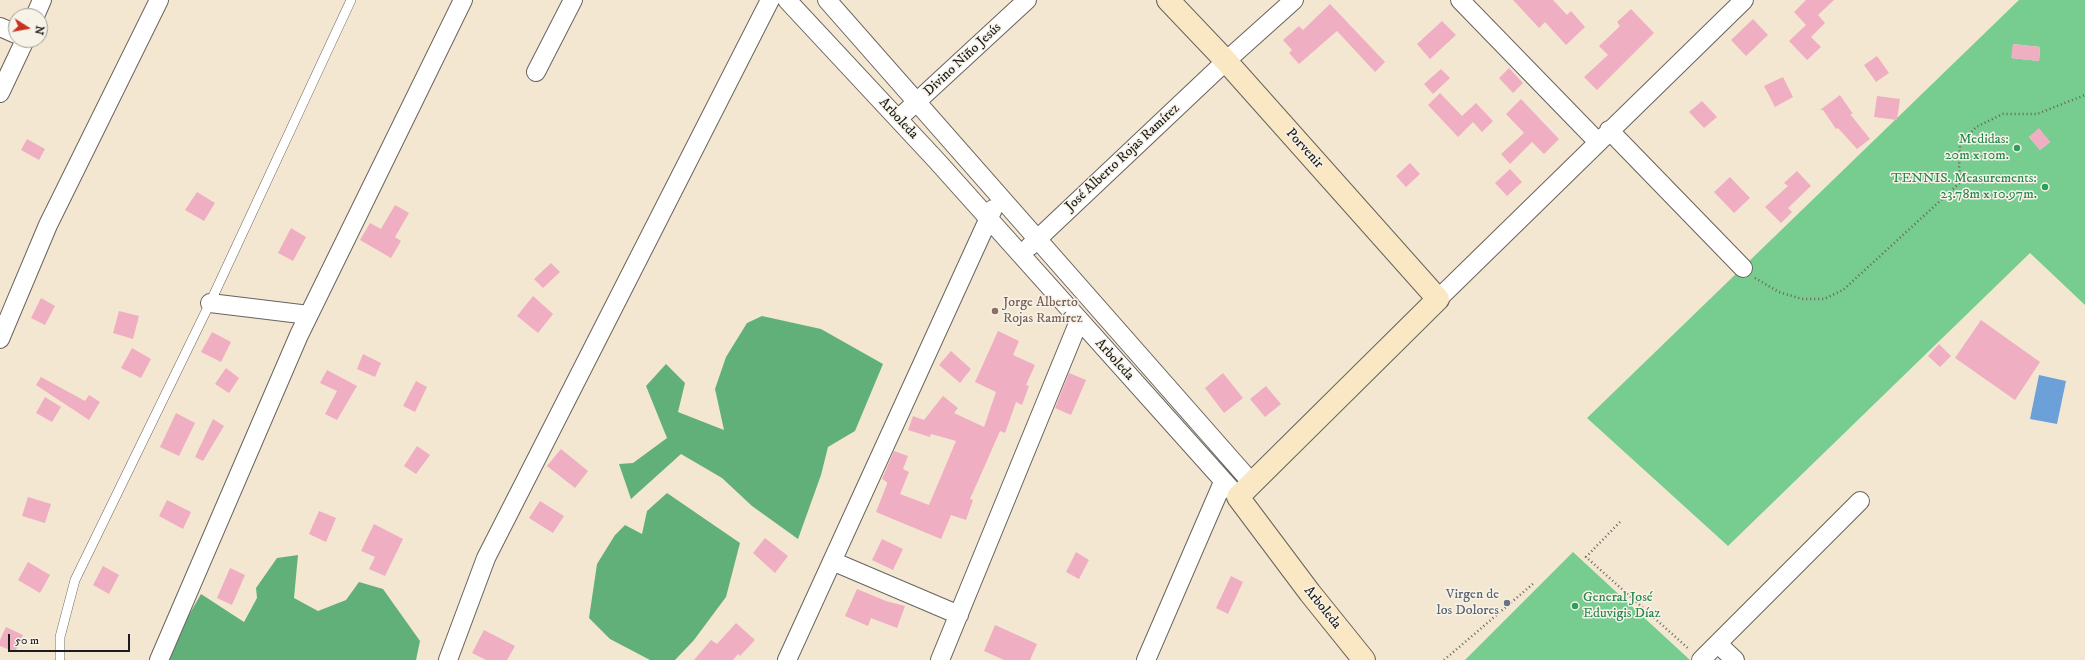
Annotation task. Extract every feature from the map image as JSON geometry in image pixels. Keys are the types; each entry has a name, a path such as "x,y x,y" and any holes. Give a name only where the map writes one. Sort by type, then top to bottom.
{"street":[{"path":"0,339 48,225 159,0"},
{"path":"159,660 309,315 463,0"},
{"path":"536,72 573,0"},
{"path":"448,660 486,558 770,0"},
{"name":"Arboleda","path":"787,0 898,119 1079,322 1238,487"},
{"name":"Arboleda","path":"827,0 918,101 1038,239 1238,487 1310,593 1364,660"},
{"name":"Divino Niño Jesús","path":"898,119 1027,0"},
{"name":"Porvenir","path":"1168,0 1226,61 1438,299"},
{"name":"José Alberto Rojas Ramírez","path":"1020,255 1226,61 1294,0"},
{"path":"1460,0 1743,268"},
{"path":"1146,660 1238,487 1438,299 1603,136 1744,0"},
{"path":"0,93 20,48"},
{"path":"787,660 1000,195"},
{"path":"210,303 309,315"},
{"path":"940,660 1079,322"},
{"path":"1695,655 1718,644 1860,502"},
{"path":"832,561 958,615"},
{"path":"1718,644 1735,660"}],"lane":[{"path":"60,658 60,637 75,580 210,303 351,0"}],"path":[{"path":"1743,268 1757,280 1779,292 1802,299 1824,299 1843,290 1964,179 1959,170 1960,145 1976,127 2003,114 2037,114 2085,95"},
{"path":"1620,522 1586,557 1695,655"},
{"path":"1444,660 1534,583"}],"green space":[{"path":"2019,0 2085,0 2085,305 2030,253 1728,546 1587,418","holes":["2013,44 2040,47 2039,61 2012,58","2039,129 2050,142 2040,150 2029,137"]},
{"path":"762,316 821,329 883,364 855,431 828,447 821,475 798,539 752,506 722,478 681,454 631,499 619,464 633,463 667,438 646,386 666,364 685,383 678,412 724,430 715,389 726,357 747,323"},
{"path":"667,493 740,543 726,597 694,640 675,660 650,660 610,639 589,618 597,564 615,535 625,525 642,534 647,511"},
{"name":"General José Eduvigis Díaz","path":"1573,552 1690,660 1465,660"},
{"path":"298,555 294,598 318,611 346,600 359,582 383,589 420,641 416,660 168,660 175,639 201,594 244,622 257,598 256,588 277,558"}],"water":[{"path":"2039,375 2066,381 2057,424 2030,419"}],"building":[{"path":"1513,0 1553,0 1567,15 1571,11 1585,27 1566,45 1545,22 1539,28"},
{"path":"1806,0 1834,0 1818,15 1825,23 1811,37 1821,47 1807,60 1789,41 1806,25 1794,12"},
{"path":"1330,4 1385,62 1375,72 1337,31 1299,64 1289,53 1292,50 1283,40 1299,26 1303,30"},
{"path":"1631,9 1654,33 1597,90 1584,77 1608,55 1599,46 1620,26 1617,22"},
{"path":"1753,19 1768,35 1746,56 1731,40"},
{"path":"1442,21 1456,35 1430,59 1417,44"},
{"path":"2013,44 2040,47 2039,61 2011,58"},
{"path":"1877,56 1889,73 1876,82 1864,65"},
{"path":"1509,68 1523,83 1513,93 1499,78"},
{"path":"1441,69 1450,78 1433,94 1424,84"},
{"path":"1783,77 1793,97 1775,107 1764,86"},
{"path":"1440,93 1462,116 1476,103 1493,121 1482,132 1473,122 1458,137 1428,105"},
{"path":"1840,95 1853,114 1850,114 1870,139 1857,149 1838,128 1836,129 1823,110 1820,110"},
{"path":"1877,96 1900,99 1897,120 1874,117"},
{"path":"1521,99 1559,139 1544,154 1532,142 1510,164 1501,154 1524,133 1506,114"},
{"path":"1702,101 1717,117 1704,128 1689,112"},
{"path":"2039,128 2050,142 2040,150 2029,137"},
{"path":"27,139 45,149 39,160 21,150"},
{"path":"1410,163 1420,174 1406,187 1396,176"},
{"path":"1510,169 1522,182 1507,196 1495,183"},
{"path":"1797,171 1811,186 1788,208 1792,212 1781,223 1765,207 1788,186 1784,183"},
{"path":"1730,177 1750,198 1734,213 1714,192"},
{"path":"197,192 215,203 204,221 185,210"},
{"path":"395,205 409,213 395,237 401,241 391,258 360,240 370,223 381,229"},
{"path":"291,228 306,237 293,261 278,253"},
{"path":"551,263 560,272 543,288 534,279"},
{"path":"533,296 553,314 538,333 517,316"},
{"path":"41,298 55,306 45,325 31,318"},
{"path":"119,311 139,316 133,339 113,333"},
{"path":"1981,320 2040,362 2015,400 1955,358"},
{"path":"998,331 1019,341 1013,355 1035,365 1026,385 1029,386 1022,405 1016,402 1005,433 1000,431 970,499 973,500 966,520 951,515 941,539 876,512 887,484 887,482 882,479 894,451 908,456 903,469 909,472 900,494 929,505 956,441 931,434 930,437 908,430 913,416 924,420 943,396 958,408 954,413 984,427 996,392 975,382"},
{"path":"212,332 231,342 221,362 201,352"},
{"path":"1939,344 1951,356 1940,367 1928,356"},
{"path":"132,348 151,359 141,378 121,368"},
{"path":"951,351 971,369 960,383 939,365"},
{"path":"363,354 381,363 375,377 357,369"},
{"path":"226,368 239,378 229,393 215,384"},
{"path":"327,370 357,386 337,420 325,414 337,391 320,383"},
{"path":"1069,373 1086,380 1071,415 1055,408"},
{"path":"1223,373 1243,398 1224,413 1205,388"},
{"path":"41,377 85,401 89,395 100,402 89,420 36,385"},
{"path":"416,381 427,387 415,412 403,406"},
{"path":"1266,386 1281,404 1265,417 1250,399"},
{"path":"45,397 61,407 52,422 36,413"},
{"path":"176,413 195,423 179,456 160,447"},
{"path":"213,419 224,426 203,461 195,457"},
{"path":"417,446 430,455 416,474 404,466"},
{"path":"561,449 588,471 575,488 547,466"},
{"path":"28,497 51,504 45,523 22,516"},
{"path":"167,500 191,512 183,529 159,516"},
{"path":"540,501 564,516 553,533 529,518"},
{"path":"319,511 336,518 326,542 309,534"},
{"path":"374,524 403,539 385,576 369,569 375,557 361,551"},
{"path":"765,538 788,556 775,573 753,553"},
{"path":"882,539 903,549 893,570 872,560"},
{"path":"1076,552 1089,560 1079,579 1066,572"},
{"path":"28,562 50,575 40,593 18,580"},
{"path":"103,566 119,575 109,594 93,585"},
{"path":"230,568 245,575 232,605 217,598"},
{"path":"1231,576 1243,582 1228,614 1216,608"},
{"path":"857,589 886,601 905,606 897,628 871,618 868,626 845,616"},
{"path":"736,623 755,640 740,656 738,654 733,660 694,660 711,640 717,644"},
{"path":"995,625 1037,644 1030,660 1004,660 984,651"},
{"path":"6,627 23,635 15,652 0,646 0,640"},
{"path":"484,630 515,646 507,660 486,660 472,653"}],"place":[{"name":"Medidas: 20m x 10m.","path":"2017,148"},
{"name":"TENNIS. Measurements: 23.78m x 10.97m.","path":"2045,187"},
{"name":"Jorge Alberto Rojas Ramírez","path":"995,311"},
{"name":"Virgen de los Dolores","path":"1507,603"},
{"name":"General José Eduvigis Díaz","path":"1575,606"}]}
